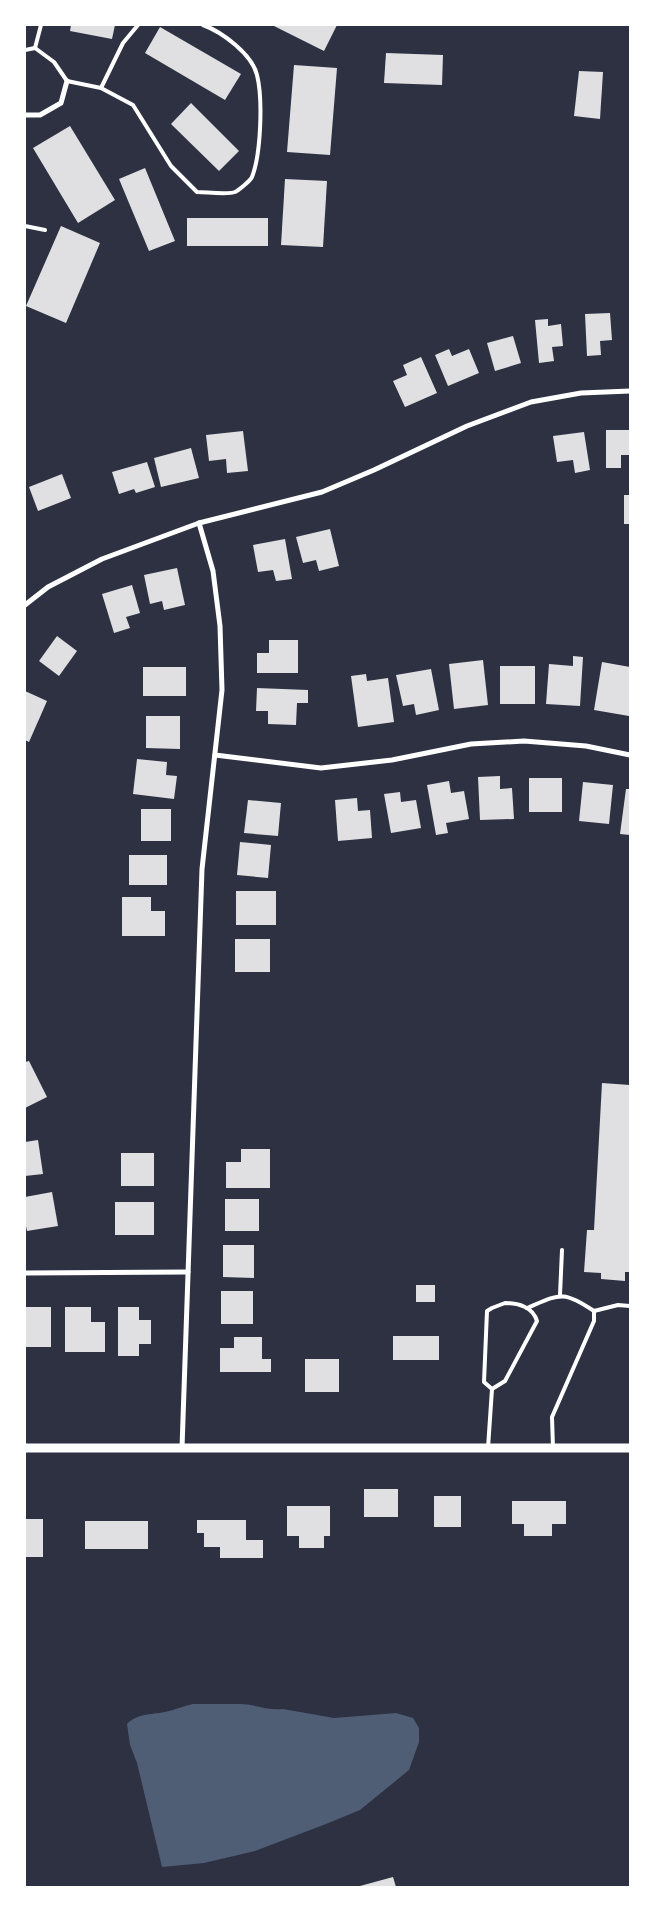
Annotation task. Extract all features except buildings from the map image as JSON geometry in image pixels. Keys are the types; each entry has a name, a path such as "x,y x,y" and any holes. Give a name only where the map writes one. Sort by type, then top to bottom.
{"street":[{"path":"25,115 40,115 61,102 67,81"},
{"path":"25,604 48,587 102,559 199,523 322,492 374,470 467,426 532,402 581,393 630,391"},
{"path":"182,1448 202,868 222,690 220,626 213,571 199,523"},
{"path":"215,755 321,768 392,760 471,744 524,741 586,746 630,755"},
{"path":"25,1273 188,1272"},
{"path":"25,1448 630,1448"}],"lane":[{"path":"35,48 41,25"},
{"path":"101,88 123,43 138,25"},
{"path":"25,50 35,48 54,62 67,81 101,88 133,105 171,166 197,192 234,192 251,179 255,162 261,109 257,74 240,47 203,25"},
{"path":"25,226 45,230"},
{"path":"560,1295 562,1250"},
{"path":"527,1308 560,1295 578,1300 594,1311 618,1305 630,1306"},
{"path":"505,1303 516,1303 527,1308 536,1316 537,1321 505,1381 492,1389 484,1382 487,1311 505,1303"},
{"path":"553,1448 552,1417 594,1321 594,1311"},
{"path":"488,1448 492,1389"}],"water":[{"path":"193,1704 246,1704 334,1718 396,1713 413,1718 419,1728 419,1742 409,1770 360,1810 255,1851 204,1863 162,1867 137,1763 130,1745 127,1724 140,1716 165,1712"}]}
